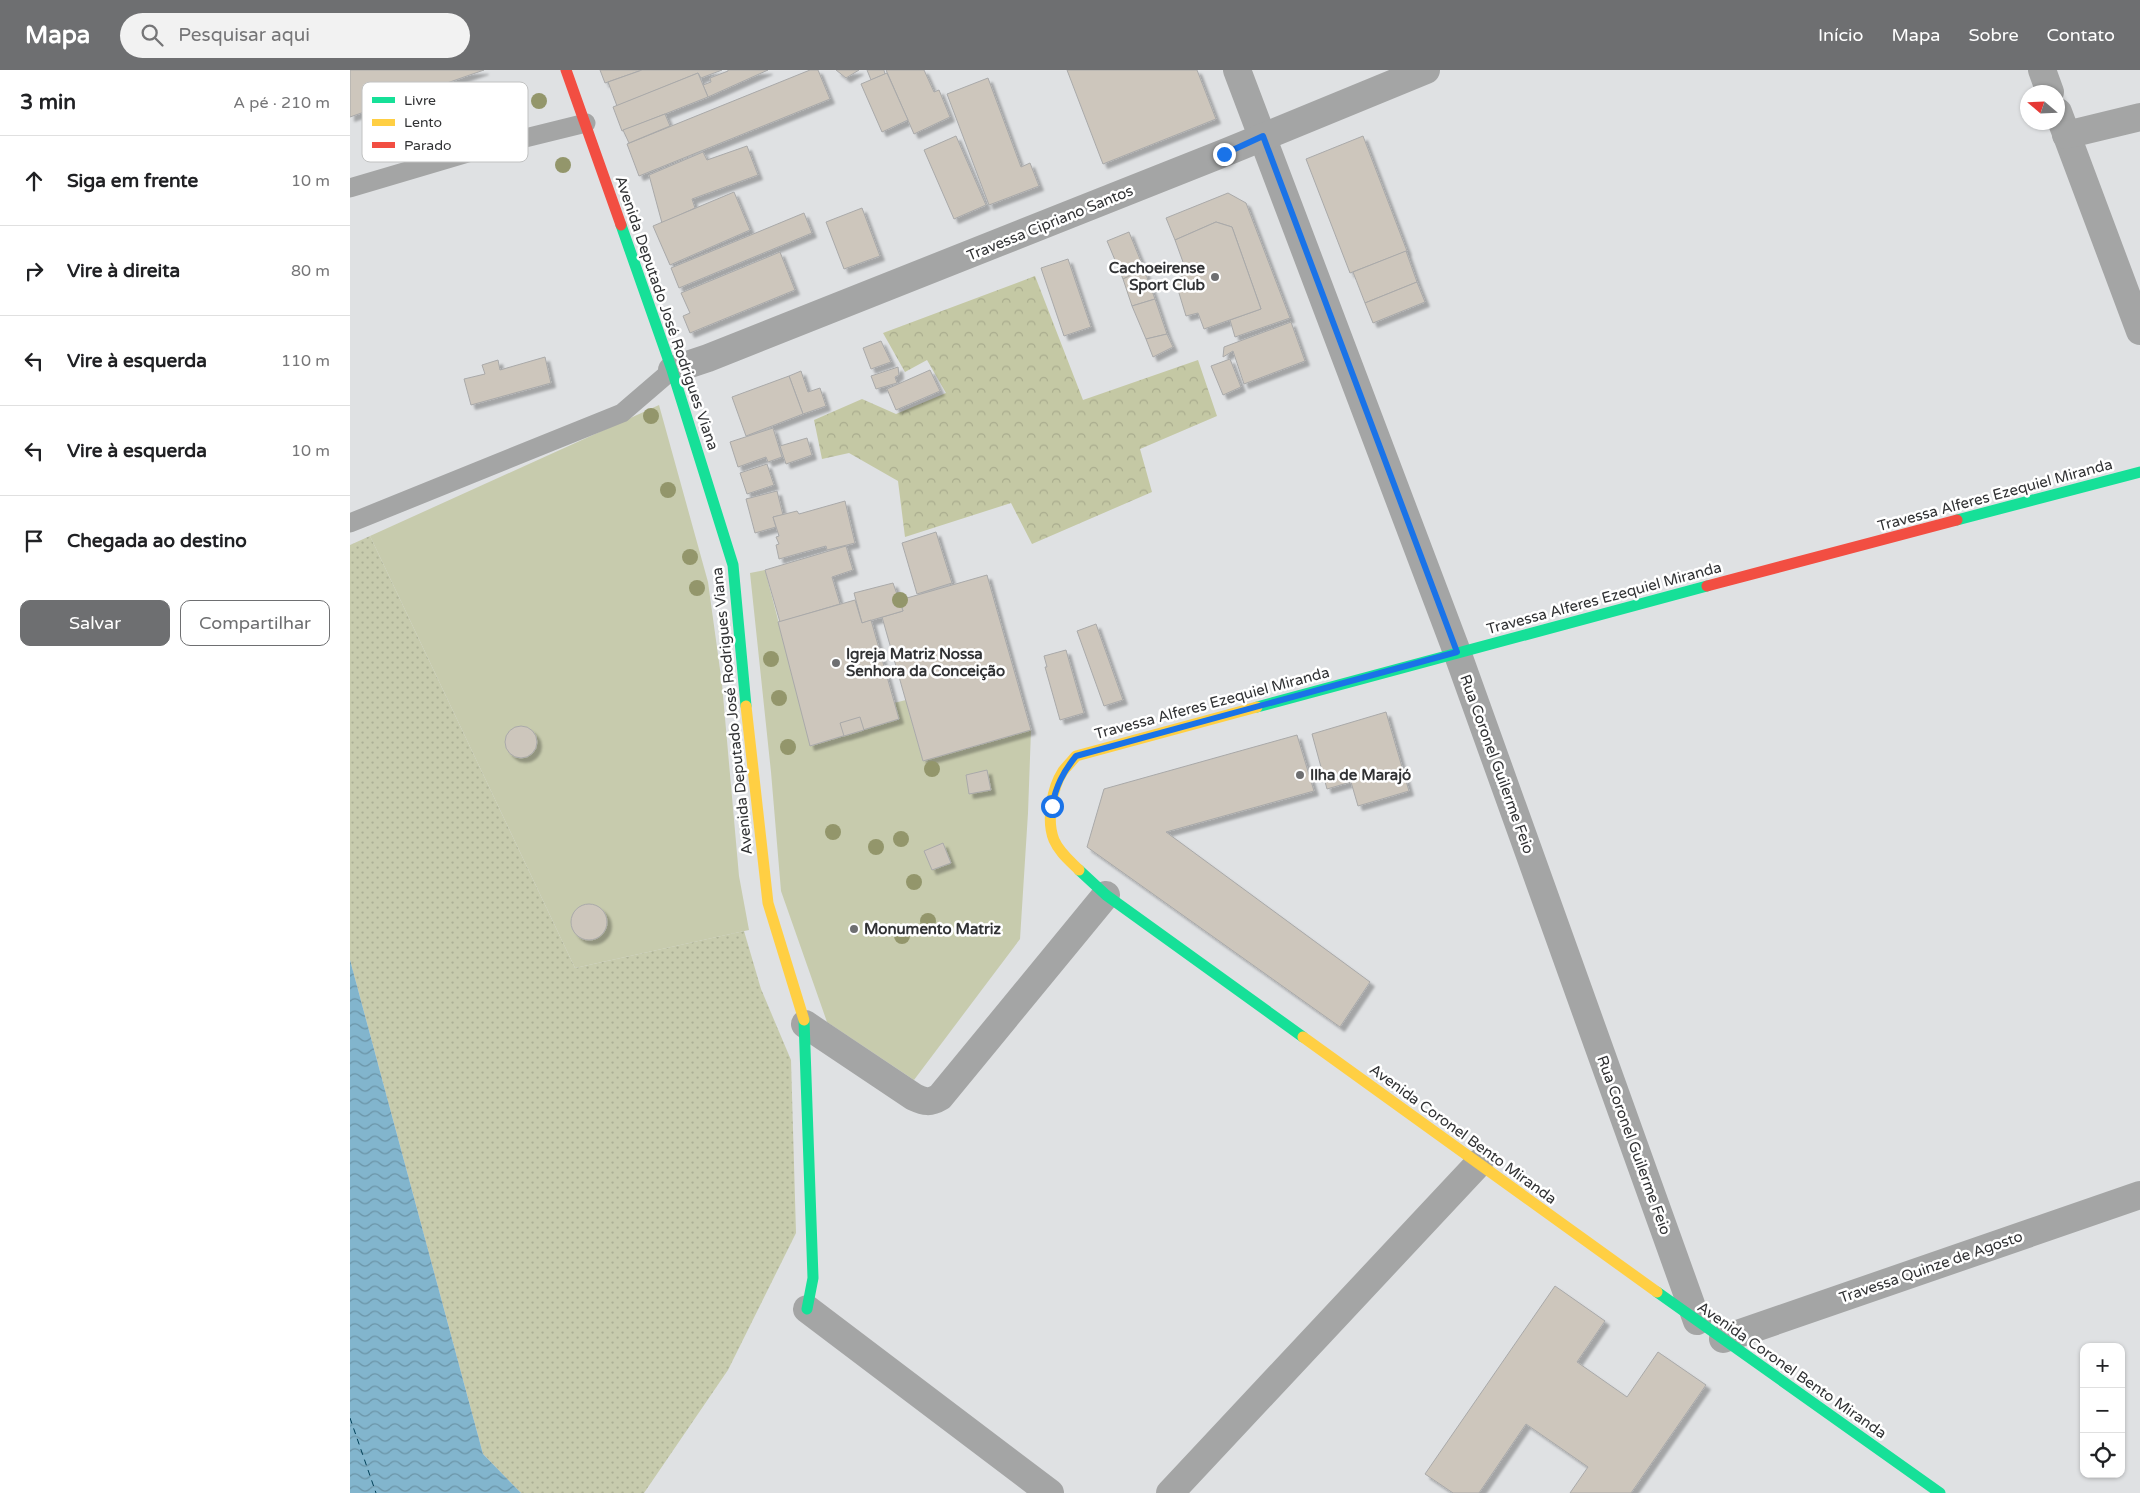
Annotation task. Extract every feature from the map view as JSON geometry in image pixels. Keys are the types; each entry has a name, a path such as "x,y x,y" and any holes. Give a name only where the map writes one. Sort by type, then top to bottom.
{"street":[{"name":"Avenida Deputado José Rodrigues Viana","path":"566,70 672,370 733,565 747,718 768,903 805,1024 813,1278 807,1309"},
{"name":"Rua Coronel Guilerme Feio","path":"1237,70 1457,652 1697,1321"},
{"name":"Travessa Cipriano Santos","path":"672,370 708,358 1426,70"},
{"path":"2042,70 2047,85"},
{"path":"2065,124 2140,117"},
{"path":"2064,130 2140,331"},
{"name":"Travessa Alferes Ezequiel Miranda","path":"1076,756 1457,652 2140,472"},
{"name":"Avenida Coronel Bento Miranda","path":"1076,756 1063,771 1056,789 1050,824 1056,845 1106,895 1697,1321 1940,1493"},
{"path":"805,1024 914,1097 923,1102 932,1102 940,1097 1106,895"},
{"path":"1170,1493 1479,1163"},
{"name":"Travessa Quinze de Agosto","path":"1723,1339 2140,1195"},
{"path":"807,1309 1050,1493"}],"lane":[{"path":"528,137 586,123"},
{"path":"350,188 438,162"},
{"path":"350,523 622,412 672,370"}],"green space":[{"path":"1035,276 1083,400 1198,360 1217,416 1140,449 1152,492 1032,544 1011,503 905,537 898,481 849,453 822,459 814,420 862,399 896,414 946,393 927,360 905,372 883,333"},
{"path":"659,405 708,582 722,684 739,876 749,930 575,968 370,536"},
{"path":"370,536 575,968 744,931 761,989 791,1060 796,1233 728,1370 644,1493 521,1493 483,1454 350,960 350,545"},
{"path":"765,570 811,746 899,719 894,703 906,700 923,761 1031,730 1020,939 914,1080 827,1022 781,891 771,772 750,573"}],"water":[{"path":"350,960 483,1454 521,1493 350,1493"}],"building":[{"path":"350,70 484,70 450,82 362,82 362,113 350,117"},
{"path":"600,70 642,70 605,83"},
{"path":"642,70 722,70 701,78 698,73 617,106 608,82"},
{"path":"728,70 768,70 708,97 703,85 711,82 710,78"},
{"path":"810,70 818,70 830,99 639,176 627,144"},
{"path":"836,70 859,70 846,78"},
{"path":"867,70 884,70 885,74 871,80"},
{"path":"886,70 924,70 934,92 939,90 950,117 914,134"},
{"path":"1067,70 1197,70 1216,119 1103,164"},
{"path":"698,73 708,97 622,131 613,107"},
{"path":"887,73 908,120 882,132 861,84"},
{"path":"988,78 1021,167 1030,163 1039,186 989,205 947,94"},
{"path":"665,114 670,126 629,143 623,130"},
{"path":"956,136 986,205 954,219 924,150"},
{"path":"1363,136 1407,251 1350,273 1306,159"},
{"path":"747,146 758,175 692,199 695,208 662,223 649,175 703,152 707,160"},
{"path":"734,192 750,230 670,265 653,226"},
{"path":"1228,193 1246,203 1290,318 1235,337 1230,320 1261,309 1232,227 1216,222 1175,240 1166,218"},
{"path":"862,208 880,256 844,269 826,222"},
{"path":"804,213 812,233 679,288 671,268"},
{"name":"Cachoeirense Sport Club","path":"1216,222 1232,227 1261,309 1204,329 1198,313 1186,316 1175,280 1187,273 1175,240"},
{"path":"1129,232 1144,269 1123,279 1107,241"},
{"path":"1406,251 1417,282 1365,303 1353,272"},
{"path":"780,252 795,290 690,333 683,316 690,313 681,293"},
{"path":"1068,259 1091,327 1064,336 1041,268"},
{"path":"1144,269 1155,299 1132,306 1123,279"},
{"path":"1417,282 1425,302 1373,323 1365,303"},
{"path":"1155,299 1167,334 1146,339 1132,306"},
{"path":"1291,322 1305,361 1244,384 1233,351 1223,357 1224,347"},
{"path":"1167,334 1173,347 1153,357 1146,339"},
{"path":"881,341 891,362 871,369 863,348"},
{"path":"545,357 551,383 471,405 464,379 485,374 482,365 498,360 500,370"},
{"path":"1230,359 1241,387 1223,395 1211,366"},
{"path":"898,367 899,375 895,377 897,383 876,389 871,376"},
{"path":"930,370 940,391 896,410 887,389"},
{"path":"801,371 808,392 820,388 826,406 803,414 789,376"},
{"path":"789,376 803,414 746,436 732,397"},
{"path":"773,428 782,457 768,462 766,457 738,467 730,442"},
{"path":"807,438 812,455 786,464 780,446"},
{"path":"767,464 774,485 747,494 740,473"},
{"path":"777,491 783,515 773,517 776,527 755,533 746,499"},
{"path":"845,501 855,543 827,550 826,546 779,559 776,545 779,544 776,537 779,536 773,517 797,511 799,514"},
{"path":"936,532 952,583 917,594 902,543"},
{"path":"846,546 853,570 832,577 840,604 780,622 765,570"},
{"path":"987,575 1031,730 923,761 882,617 903,611 900,600"},
{"path":"893,583 903,611 862,623 854,593"},
{"name":"Igreja Matriz Nossa Senhora da Conceição","path":"855,600 862,623 871,620 899,719 810,746 778,622"},
{"path":"1096,624 1123,700 1104,706 1077,631"},
{"path":"1066,650 1084,713 1060,720 1045,667 1047,667 1044,656"},
{"path":"1386,712 1409,791 1358,806 1351,782 1327,789 1312,734"},
{"path":"860,717 864,730 844,736 840,723"},
{"path":"521,726 533,730 537,742 533,754 521,758 509,754 505,742 509,730"},
{"path":"1297,735 1314,791 1166,832 1370,982 1340,1027 1087,847 1104,789"},
{"path":"987,770 991,790 969,794 966,775"},
{"path":"943,843 951,863 932,870 924,851"},
{"path":"589,904 602,909 607,922 602,935 589,940 576,935 571,922 576,909"},
{"path":"1555,1286 1605,1321 1577,1362 1627,1397 1658,1352 1706,1385 1631,1493 1570,1493 1588,1467 1526,1424 1479,1493 1453,1493 1425,1474"}],"ferry route":[{"path":"350,1418 376,1493"}],"traffic: fast":[{"path":"621,225 672,370 733,565 746,706"},
{"path":"1957,520 2140,472"},
{"path":"1257,707 1707,586"},
{"path":"1079,870 1106,895 1303,1037"},
{"path":"804,1020 813,1278 807,1309"},
{"path":"1657,1292 1940,1493"}],"traffic: slow":[{"path":"746,706 768,903 804,1020"},
{"path":"1079,870 1056,844 1050,823 1051,804 1059,778 1076,756 1257,707"},
{"path":"1303,1037 1657,1292"}],"traffic: jam":[{"path":"566,70 621,225"},
{"path":"1707,586 1957,520"}],"place":[{"name":"Cachoeirense Sport Club","path":"1215,277"},
{"name":"Igreja Matriz Nossa Senhora da Conceição","path":"836,663"},
{"name":"Ilha de Marajó","path":"1300,775"},
{"name":"Monumento Matriz","path":"854,929"}],"route":[{"path":"1052,806 1063,771 1076,756 1457,652 1263,136 1224,154"}]}
